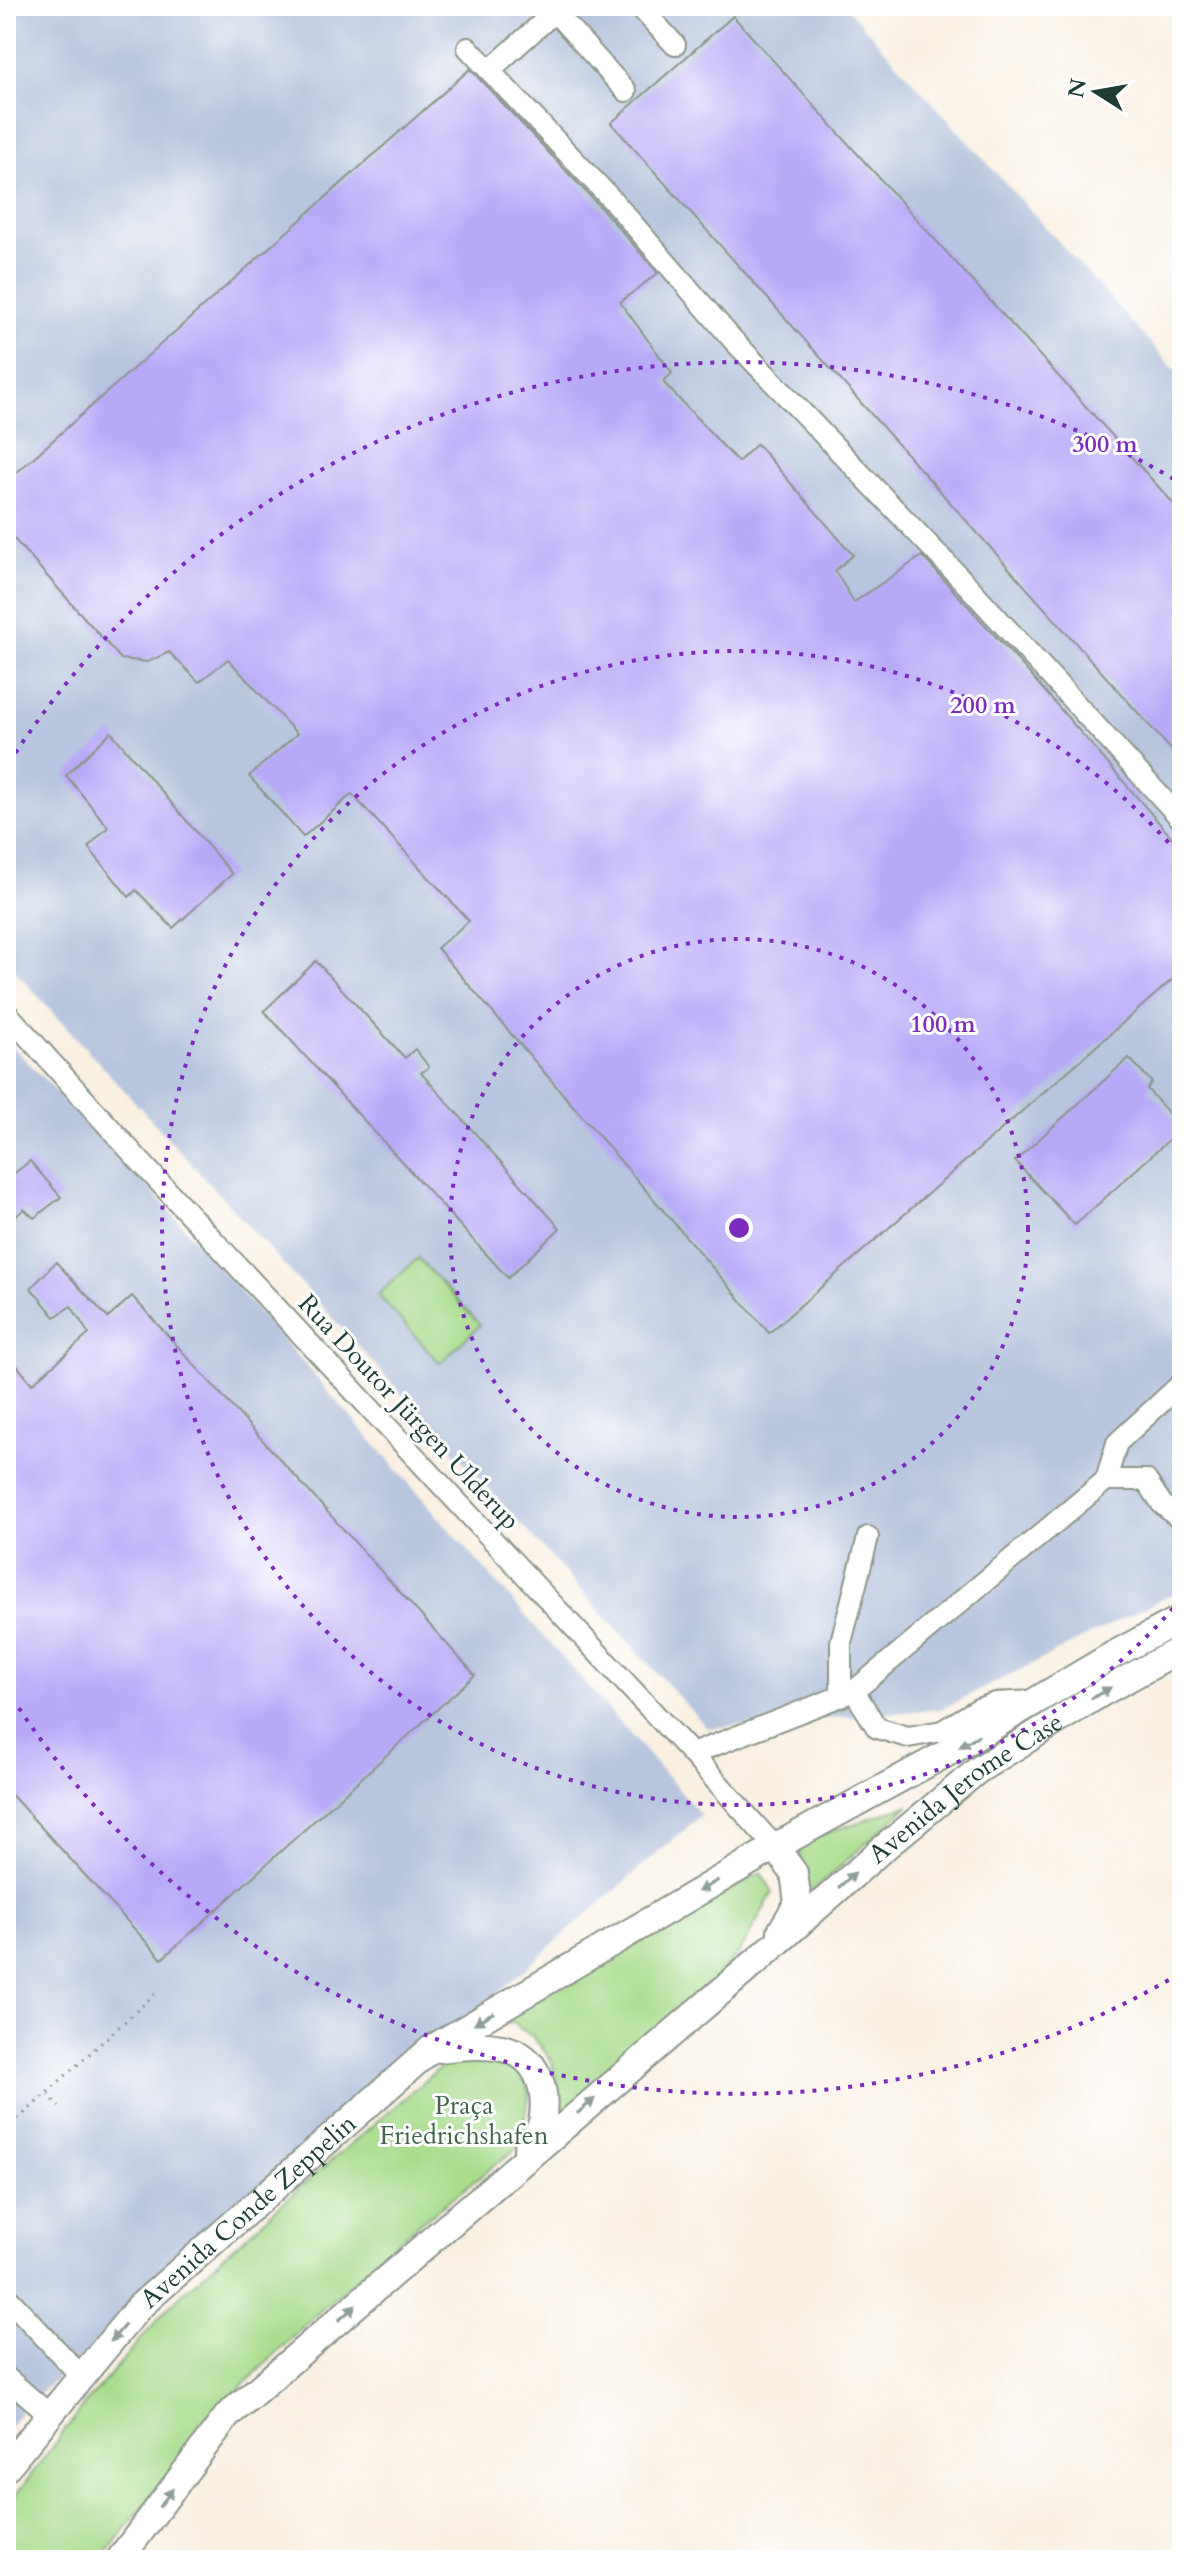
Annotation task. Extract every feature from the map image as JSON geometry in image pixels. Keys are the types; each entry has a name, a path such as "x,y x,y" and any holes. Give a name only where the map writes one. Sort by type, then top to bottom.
{"main road":[{"name":"Avenida Jerome Case","path":"775,1847 958,1747 1182,1618"},
{"name":"Avenida Jerome Case","path":"768,1951 879,1852 978,1770 1103,1692 1182,1649"},
{"path":"119,2560 228,2415 768,1951 798,1903 794,1873 775,1847"},
{"name":"Avenida Conde Zeppelin","path":"6,2468 139,2307 431,2049 775,1847"},
{"path":"431,2049 474,2045 506,2049 530,2062 543,2085 542,2124 519,2163"}],"street":[{"path":"639,6 675,45"},
{"path":"490,70 558,9 626,91"},
{"path":"468,48 614,202 733,340 959,575 1182,820"},
{"name":"Rua Doutor Jürgen Ulderup","path":"6,1012 136,1157 775,1847"},
{"path":"692,1754 848,1694 1106,1480 1117,1443 1182,1383"},
{"path":"1106,1480 1146,1480 1162,1504 1182,1521"},
{"path":"868,1537 841,1642 848,1694 877,1728 908,1737 942,1731 978,1709 996,1703 1035,1701"},
{"path":"6,2296 82,2377"},
{"path":"6,2377 50,2415"}],"path":[{"path":"6,2130 155,1994"},
{"path":"48,2094 59,2107"}],"shaded area":[{"path":"6,6 845,6 1182,378 1182,1589 942,1709 707,1728 6,961"},
{"path":"6,1040 136,1173 701,1815 23,2408 6,2431"}],"green space":[{"path":"418,1258 480,1325 440,1363 378,1295"},
{"path":"909,1805 809,1894 797,1843"},
{"name":"Praça Friedrichshafen","path":"761,1873 773,1892 741,1950 676,2029 552,2121 559,2093 551,2059 532,2036 512,2023 486,2025"},
{"name":"Praça Friedrichshafen","path":"462,2049 487,2050 522,2069 529,2096 521,2145 402,2237 227,2401 101,2560 6,2560 6,2508 80,2410 170,2305 298,2189"}],"building":[{"path":"733,16 1182,513 1182,762 611,123"},
{"path":"470,69 658,273 620,302 672,373 663,382 738,462 757,444 853,555 835,571 854,602 922,556 1022,665 1182,849 1182,971 769,1333 437,948 469,921 352,794 303,837 249,776 297,734 228,659 199,682 169,652 148,662 121,659 6,530 6,482"},
{"path":"111,732 232,874 173,928 136,890 129,897 88,847 108,827 66,775"},
{"path":"316,961 405,1058 415,1049 429,1067 421,1073 560,1228 508,1278 264,1011"},
{"path":"1129,1058 1152,1082 1147,1089 1182,1128 1075,1225 1015,1161"},
{"path":"30,1161 61,1197 34,1218 24,1209 6,1225 6,1180"},
{"path":"56,1262 108,1318 132,1296 475,1675 162,1959 6,1789 6,1352 32,1384 89,1334 71,1306 55,1317 31,1288"}]}
